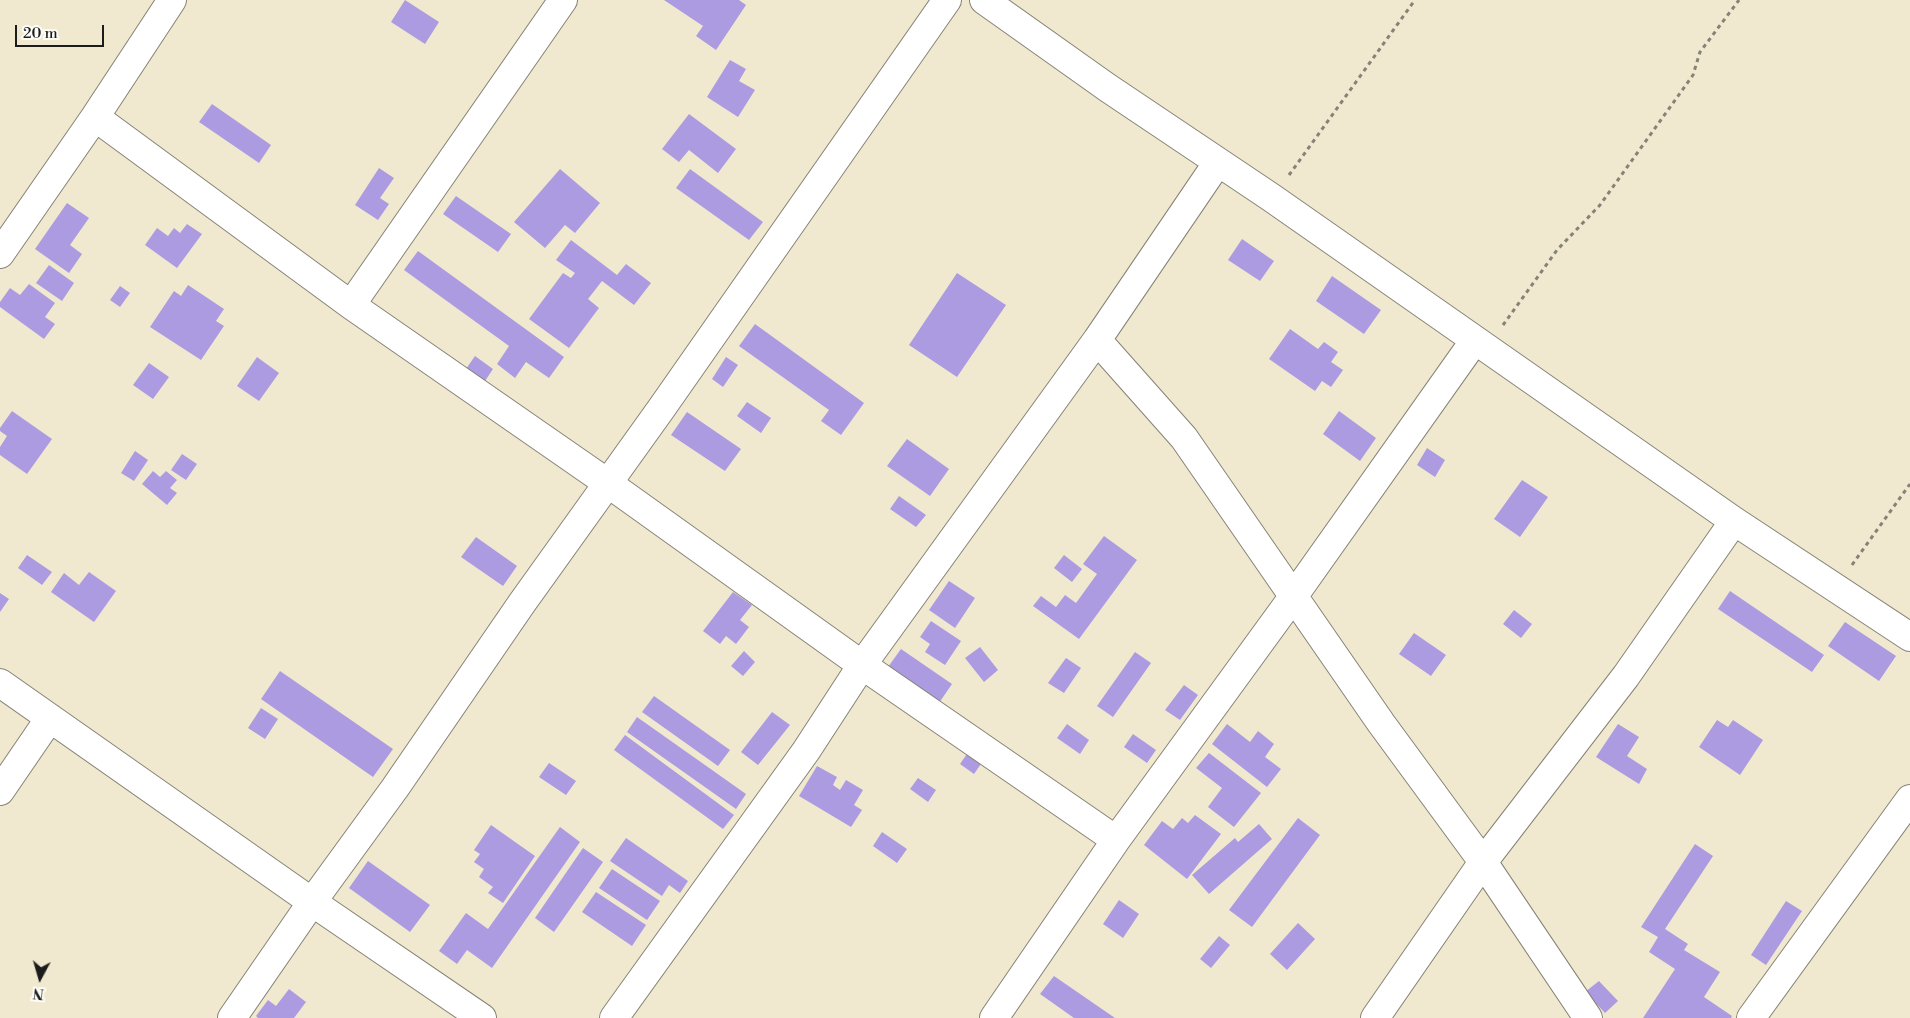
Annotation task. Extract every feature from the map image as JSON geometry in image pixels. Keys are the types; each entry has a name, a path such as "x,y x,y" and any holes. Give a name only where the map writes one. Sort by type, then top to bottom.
{"street":[{"path":"0,254 95,117 172,0"},
{"path":"351,305 563,0"},
{"path":"232,1018 947,0"},
{"path":"984,0 1108,88 1272,198 1734,521 1910,637"},
{"path":"95,117 351,305 608,484 862,665 1116,840"},
{"path":"614,1018 806,751 862,665 1097,340 1218,162"},
{"path":"1097,340 1184,438 1381,723 1483,862 1588,1018"},
{"path":"994,1018 1116,840 1293,596 1481,344"},
{"path":"1375,1018 1483,862 1626,676 1734,521"},
{"path":"0,683 312,902 482,1018"},
{"path":"0,791 50,718"},
{"path":"1751,1018 1910,799"}],"path":[{"path":"1272,198 1415,0"},
{"path":"1481,344 1557,250 1600,205 1693,75 1700,52 1739,0"},
{"path":"1835,588 1910,484"}],"building":[{"path":"405,0 439,22 425,44 391,22"},
{"path":"664,0 739,0 746,5 716,50 696,36 703,26"},
{"path":"730,60 746,69 739,81 755,90 738,117 707,97"},
{"path":"212,104 271,145 259,163 199,122"},
{"path":"689,114 736,149 718,173 689,150 679,162 662,149"},
{"path":"379,168 394,178 380,198 389,204 378,220 355,205"},
{"path":"560,169 600,203 575,233 565,225 545,248 514,222"},
{"path":"690,169 763,222 749,240 676,188"},
{"path":"456,196 511,234 498,252 443,214"},
{"path":"67,203 89,218 70,245 82,254 69,273 35,249"},
{"path":"187,224 202,234 177,268 145,245 157,228 168,236 174,228 180,233"},
{"path":"1242,239 1274,261 1260,281 1228,260"},
{"path":"571,240 617,275 626,264 651,283 634,305 602,281 588,299 599,308 569,348 529,319 563,273 571,278 575,273 556,260"},
{"path":"418,251 564,357 549,378 526,362 515,378 497,364 509,346 404,270"},
{"path":"49,265 74,283 62,301 36,283"},
{"path":"957,273 1006,305 957,377 909,345"},
{"path":"1332,276 1381,310 1364,334 1316,301"},
{"path":"29,284 55,303 45,317 55,324 44,339 0,307 0,302 10,288 20,295"},
{"path":"188,285 224,309 216,321 224,326 201,360 150,327 174,291 181,296"},
{"path":"120,286 130,293 120,307 110,300"},
{"path":"755,324 864,403 841,435 821,421 829,410 739,346"},
{"path":"1290,329 1318,349 1324,342 1338,352 1331,362 1343,370 1331,387 1322,381 1315,391 1269,359"},
{"path":"475,356 493,369 485,381 466,369"},
{"path":"257,357 279,373 259,401 237,386"},
{"path":"726,357 738,365 723,387 712,379"},
{"path":"149,363 169,377 153,399 133,385"},
{"path":"747,402 771,418 761,433 737,416"},
{"path":"12,411 52,439 27,474 0,455 0,447 7,436 0,431 0,428"},
{"path":"1339,411 1376,438 1360,461 1323,434"},
{"path":"687,412 741,449 725,471 671,435"},
{"path":"907,439 949,469 930,496 887,466"},
{"path":"1427,448 1445,460 1435,477 1417,465"},
{"path":"135,451 148,460 134,481 121,473"},
{"path":"182,454 197,464 186,480 171,470"},
{"path":"153,471 160,477 166,471 177,480 170,488 177,493 167,505 142,484"},
{"path":"1522,480 1548,497 1520,537 1494,519"},
{"path":"899,496 926,515 916,527 890,509"},
{"path":"1104,536 1137,560 1079,639 1033,606 1041,596 1056,607 1065,595 1076,603 1097,574 1083,564"},
{"path":"476,537 517,566 503,586 461,557"},
{"path":"27,555 52,572 42,585 18,568"},
{"path":"1064,555 1082,569 1072,582 1054,568"},
{"path":"89,572 116,591 94,622 51,592 64,573 79,585"},
{"path":"949,581 975,598 955,628 929,610"},
{"path":"1730,591 1824,655 1812,672 1718,609"},
{"path":"733,592 752,605 740,620 749,627 736,644 726,636 720,644 703,631"},
{"path":"0,593 9,599 0,612"},
{"path":"1514,610 1532,624 1521,638 1503,624"},
{"path":"931,621 961,641 945,665 925,652 930,644 920,637"},
{"path":"1845,622 1896,656 1879,681 1828,646"},
{"path":"1414,633 1446,655 1431,676 1399,654"},
{"path":"980,647 998,670 984,682 965,658"},
{"path":"901,649 952,684 939,703 888,667"},
{"path":"744,651 755,662 743,676 731,666"},
{"path":"1135,652 1151,663 1113,717 1097,706"},
{"path":"1066,658 1081,668 1064,693 1048,683"},
{"path":"280,671 393,749 373,777 261,699"},
{"path":"1184,685 1198,695 1180,720 1165,710"},
{"path":"654,696 730,750 718,766 642,712"},
{"path":"261,708 278,719 265,739 248,728"},
{"path":"772,712 790,725 758,765 741,752"},
{"path":"637,717 746,794 736,809 627,732"},
{"path":"1717,720 1728,727 1733,720 1763,740 1740,775 1699,747"},
{"path":"1067,724 1089,740 1080,754 1057,738"},
{"path":"1227,724 1250,742 1258,731 1274,744 1265,757 1281,769 1267,787 1212,744"},
{"path":"1618,724 1639,737 1627,756 1647,769 1639,784 1596,757"},
{"path":"1133,734 1156,750 1147,763 1124,747"},
{"path":"625,735 734,815 723,829 614,750"},
{"path":"969,751 983,761 974,774 960,764"},
{"path":"1209,753 1261,793 1234,827 1208,807 1222,788 1196,768"},
{"path":"549,763 576,781 566,795 539,777"},
{"path":"817,766 837,777 833,785 840,790 846,780 863,790 854,805 862,810 851,827 799,796"},
{"path":"918,778 936,790 928,802 910,789"},
{"path":"1195,815 1221,834 1187,879 1144,845 1162,821 1173,829 1182,818 1188,823"},
{"path":"1298,818 1320,835 1252,927 1229,910"},
{"path":"1259,824 1272,839 1209,894 1192,875 1235,838 1238,842"},
{"path":"491,825 535,856 503,903 488,893 493,887 479,877 484,869 474,862 480,854 474,850"},
{"path":"560,827 580,842 492,968 467,950 457,964 439,951 466,913 488,929"},
{"path":"882,832 907,849 897,863 873,846"},
{"path":"626,838 688,881 680,893 669,885 662,896 610,861"},
{"path":"1695,844 1713,856 1665,929 1688,944 1684,950 1720,972 1704,997 1732,1016 1731,1018 1643,1018 1675,969 1649,952 1658,937 1641,927"},
{"path":"583,848 603,862 554,932 535,918"},
{"path":"368,861 430,905 410,932 349,888"},
{"path":"612,869 660,901 647,920 599,888"},
{"path":"596,892 646,925 632,946 582,912"},
{"path":"1119,900 1139,914 1123,938 1103,924"},
{"path":"1786,901 1802,911 1766,965 1751,955"},
{"path":"1298,923 1315,939 1287,970 1270,954"},
{"path":"1219,936 1230,945 1211,968 1200,959"},
{"path":"1054,976 1115,1018 1074,1018 1040,994"},
{"path":"1599,981 1618,1001 1605,1013 1585,992"},
{"path":"289,989 306,1002 294,1018 258,1018 256,1016 268,1000 276,1006"}]}
